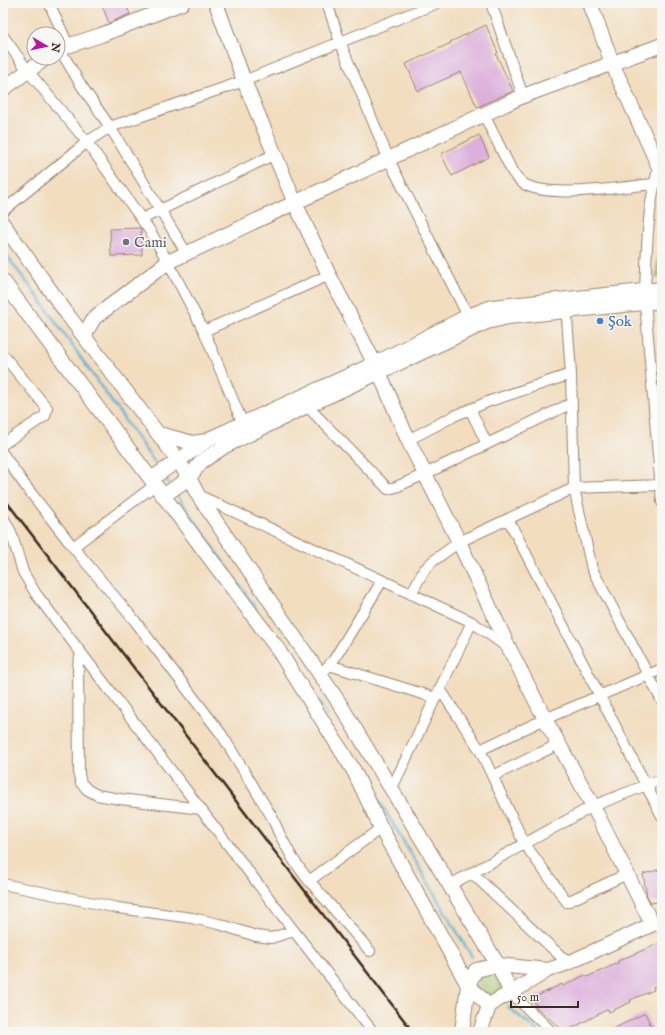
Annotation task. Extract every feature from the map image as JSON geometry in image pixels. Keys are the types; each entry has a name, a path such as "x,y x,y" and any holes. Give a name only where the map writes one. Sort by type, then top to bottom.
{"street":[{"path":"49,3 56,26"},
{"path":"66,47 182,3"},
{"path":"216,3 244,81 295,203 329,275 377,368 408,440 545,719 593,806 627,874 657,922 568,963 548,970 499,999 489,1006 480,1032"},
{"path":"327,3 340,42 389,160 468,316"},
{"path":"3,211 87,142 110,127 244,81 437,3"},
{"path":"491,3 523,96"},
{"path":"590,3 612,63 660,169 654,184 647,244 645,296 657,391 662,502"},
{"path":"3,36 28,71 87,142 142,219 168,262 204,331 242,424"},
{"path":"86,339 89,327 94,318 168,262 389,160 523,96 662,45"},
{"path":"66,56 81,85 110,127 187,254"},
{"path":"3,89 35,66"},
{"path":"484,115 513,173 525,185 544,190 574,192 654,184"},
{"path":"142,219 275,154"},
{"path":"3,224 70,318 159,434 186,480 325,670 338,701 498,965 511,993 552,1032"},
{"path":"204,331 329,275"},
{"path":"3,281 166,494 277,648 354,771 381,828 468,985 489,1006"},
{"path":"166,494 186,480 201,462 226,446 307,406 468,316 492,307 566,305 645,296 662,289"},
{"path":"645,296 662,301"},
{"path":"73,547 175,462 207,441 242,424 487,322 566,305"},
{"path":"566,305 571,374 574,488 592,569 662,701"},
{"path":"70,318 94,318"},
{"path":"3,355 47,408 45,416 3,444"},
{"path":"408,440 470,409 571,374"},
{"path":"307,406 388,489 425,474 572,403"},
{"path":"470,409 487,444"},
{"path":"159,434 193,443 207,441"},
{"path":"3,454 24,484 73,547 135,621 222,735 272,817 293,859 309,881 370,951"},
{"path":"411,594 424,570 433,560 459,542 574,488 661,485"},
{"path":"198,495 472,622 509,648"},
{"path":"3,517 11,532 23,572 36,594 373,1032"},
{"path":"508,519 662,816"},
{"path":"325,670 382,581"},
{"path":"391,790 472,622"},
{"path":"81,653 78,665 79,775 81,783 88,790 98,795 201,809"},
{"path":"480,750 545,719 662,669"},
{"path":"325,670 438,694 480,750 524,843 566,902 627,874"},
{"path":"493,776 559,744"},
{"path":"450,885 593,806 662,779"},
{"path":"309,881 381,828"},
{"path":"472,873 568,963"},
{"path":"3,884 118,908 192,918 219,924 256,936 271,938 294,931"},
{"path":"462,1032 468,985 476,970 498,965 548,970"},
{"path":"486,1032 489,1006"}],"green space":[{"path":"662,218 662,277 656,278"},
{"path":"494,971 502,988 493,995 480,989 479,984 483,974"}],"building":[{"path":"101,3 125,3 130,14 109,23"},
{"path":"486,25 498,53 496,54 513,91 477,107 461,72 418,91 406,64"},
{"path":"479,135 489,157 452,176 441,154"},
{"name":"Cami","path":"140,228 142,255 111,256 110,229"},
{"path":"662,869 662,901 651,903 647,896 643,874"},
{"path":"662,942 662,984 653,987 654,990 630,1000 631,1002 609,1012 608,1009 565,1032 537,1008 533,998 585,975 587,977 618,963 618,961"},
{"path":"645,1013 654,1032 607,1032"}],"waterway":[{"path":"3,251 41,301 159,469"},
{"path":"164,476 170,485"},
{"path":"175,492 257,610"},
{"path":"296,666 328,716"},
{"path":"364,775 472,957"},
{"path":"508,1007 539,1032"}],"railway":[{"path":"3,497 413,1032"}],"place":[{"name":"Cami","path":"126,242"},
{"name":"Şok","path":"600,321"}]}
